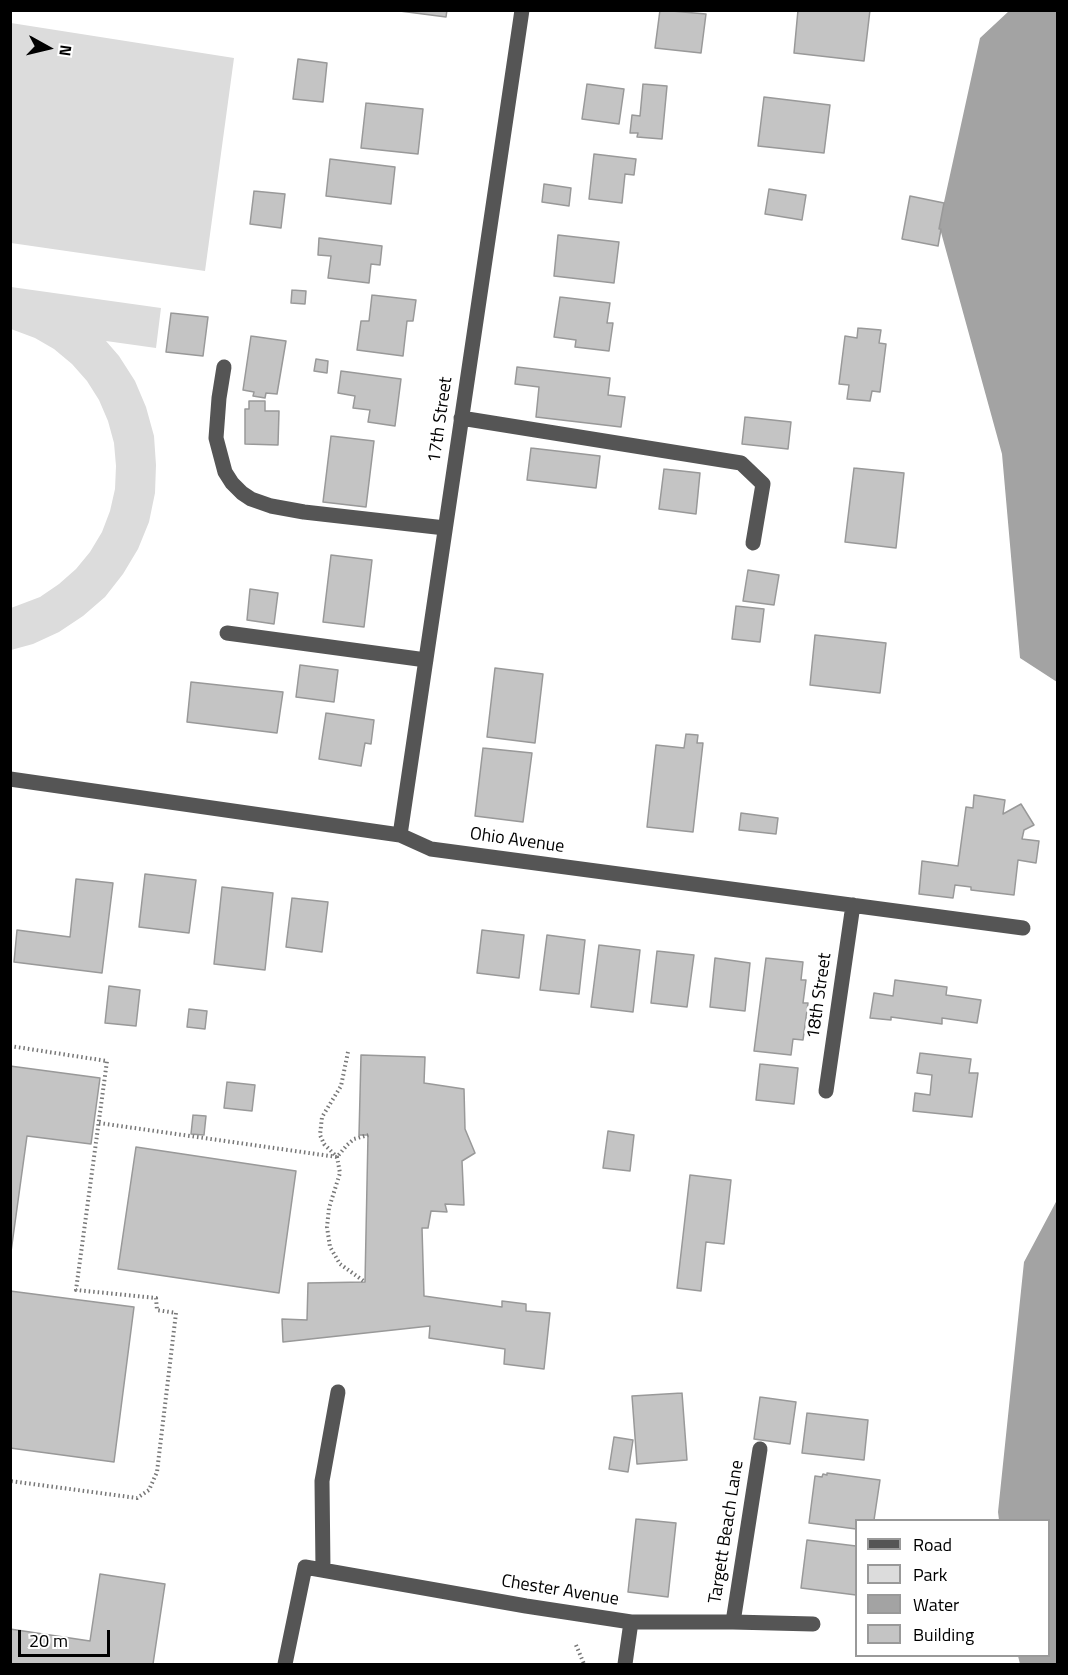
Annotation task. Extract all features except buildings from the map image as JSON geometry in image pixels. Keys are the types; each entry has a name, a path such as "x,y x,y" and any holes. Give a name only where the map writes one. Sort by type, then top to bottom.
{"street":[{"name":"17th Street","path":"400,835 522,10"},
{"path":"224,367 216,438 225,472 242,493 251,499 272,506 304,512 445,528"},
{"path":"461,418 741,463 764,484 753,543"},
{"path":"227,633 426,660"},
{"name":"Ohio Avenue","path":"10,779 400,835 431,849 1023,928"},
{"name":"18th Street","path":"826,1091 853,905"},
{"path":"323,1570 322,1481 338,1392"},
{"name":"Targett Beach Lane","path":"733,1622 760,1449"},
{"name":"Chester Avenue","path":"285,1665 304,1567 631,1622 813,1624"},
{"path":"625,1665 631,1622"}],"path":[{"path":"10,1046 107,1061 75,1290 156,1298 157,1310 176,1313 157,1473 148,1490 137,1498 10,1481"},
{"path":"348,1052 341,1086 322,1117 320,1135 324,1144 337,1158 340,1173 333,1194 327,1227 330,1247 340,1264 365,1282"},
{"path":"99,1123 337,1158"},
{"path":"337,1158 347,1144 354,1139 368,1135"},
{"path":"576,1645 584,1665"}],"green space":[{"path":"11,23 234,58 205,271 11,243"},
{"path":"11,287 161,308 156,348 106,341 135,381 146,407 154,436 155,493 149,522 138,549 123,574 105,597 83,616 59,632 33,644 11,650 11,608 40,597 59,584 90,552 102,532 110,511 115,489 116,466 114,443 108,421 87,381 54,349 35,338 11,329"}],"water":[{"path":"1009,11 1057,11 1057,682 1020,658 1002,454 939,225 980,38"},
{"path":"1057,1200 1057,1664 1020,1664 1018,1657 1050,1657 1050,1519 999,1519 998,1512 1024,1262"}]}
